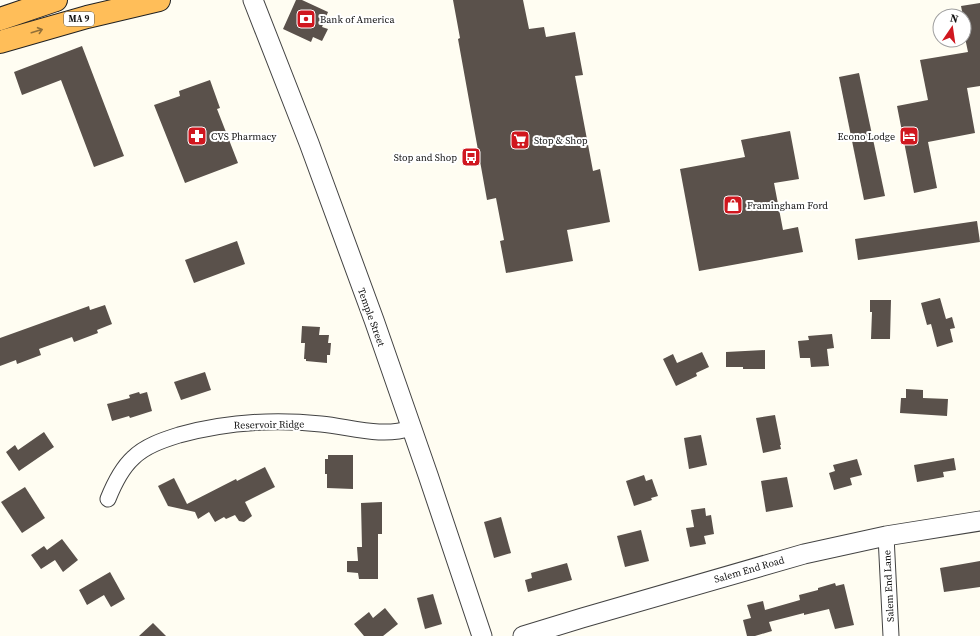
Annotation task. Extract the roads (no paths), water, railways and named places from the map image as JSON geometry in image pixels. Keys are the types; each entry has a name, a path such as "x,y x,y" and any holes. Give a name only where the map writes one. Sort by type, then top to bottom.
{"highway":[{"name":"MA 9","path":"0,19 56,0"},
{"name":"MA 9","path":"0,42 81,19 159,0"}],"street":[{"name":"Temple Street","path":"253,0 309,143 374,320 482,636"},
{"name":"Reservoir Ridge","path":"108,499 119,476 133,457 155,444 199,430 231,424 275,422 320,424 377,433 400,432 411,428"},
{"name":"Salem End Road","path":"524,636 776,561 831,547 886,536 980,521"},
{"name":"Salem End Lane","path":"886,536 891,636"}],"place":[{"name":"Bank of America","path":"306,19"},
{"name":"CVS Pharmacy","path":"197,136"},
{"name":"Econo Lodge","path":"909,136"},
{"name":"Stop & Shop","path":"520,140"},
{"name":"Stop and Shop","path":"471,157"},
{"name":"Framingham Ford","path":"733,205"}]}
